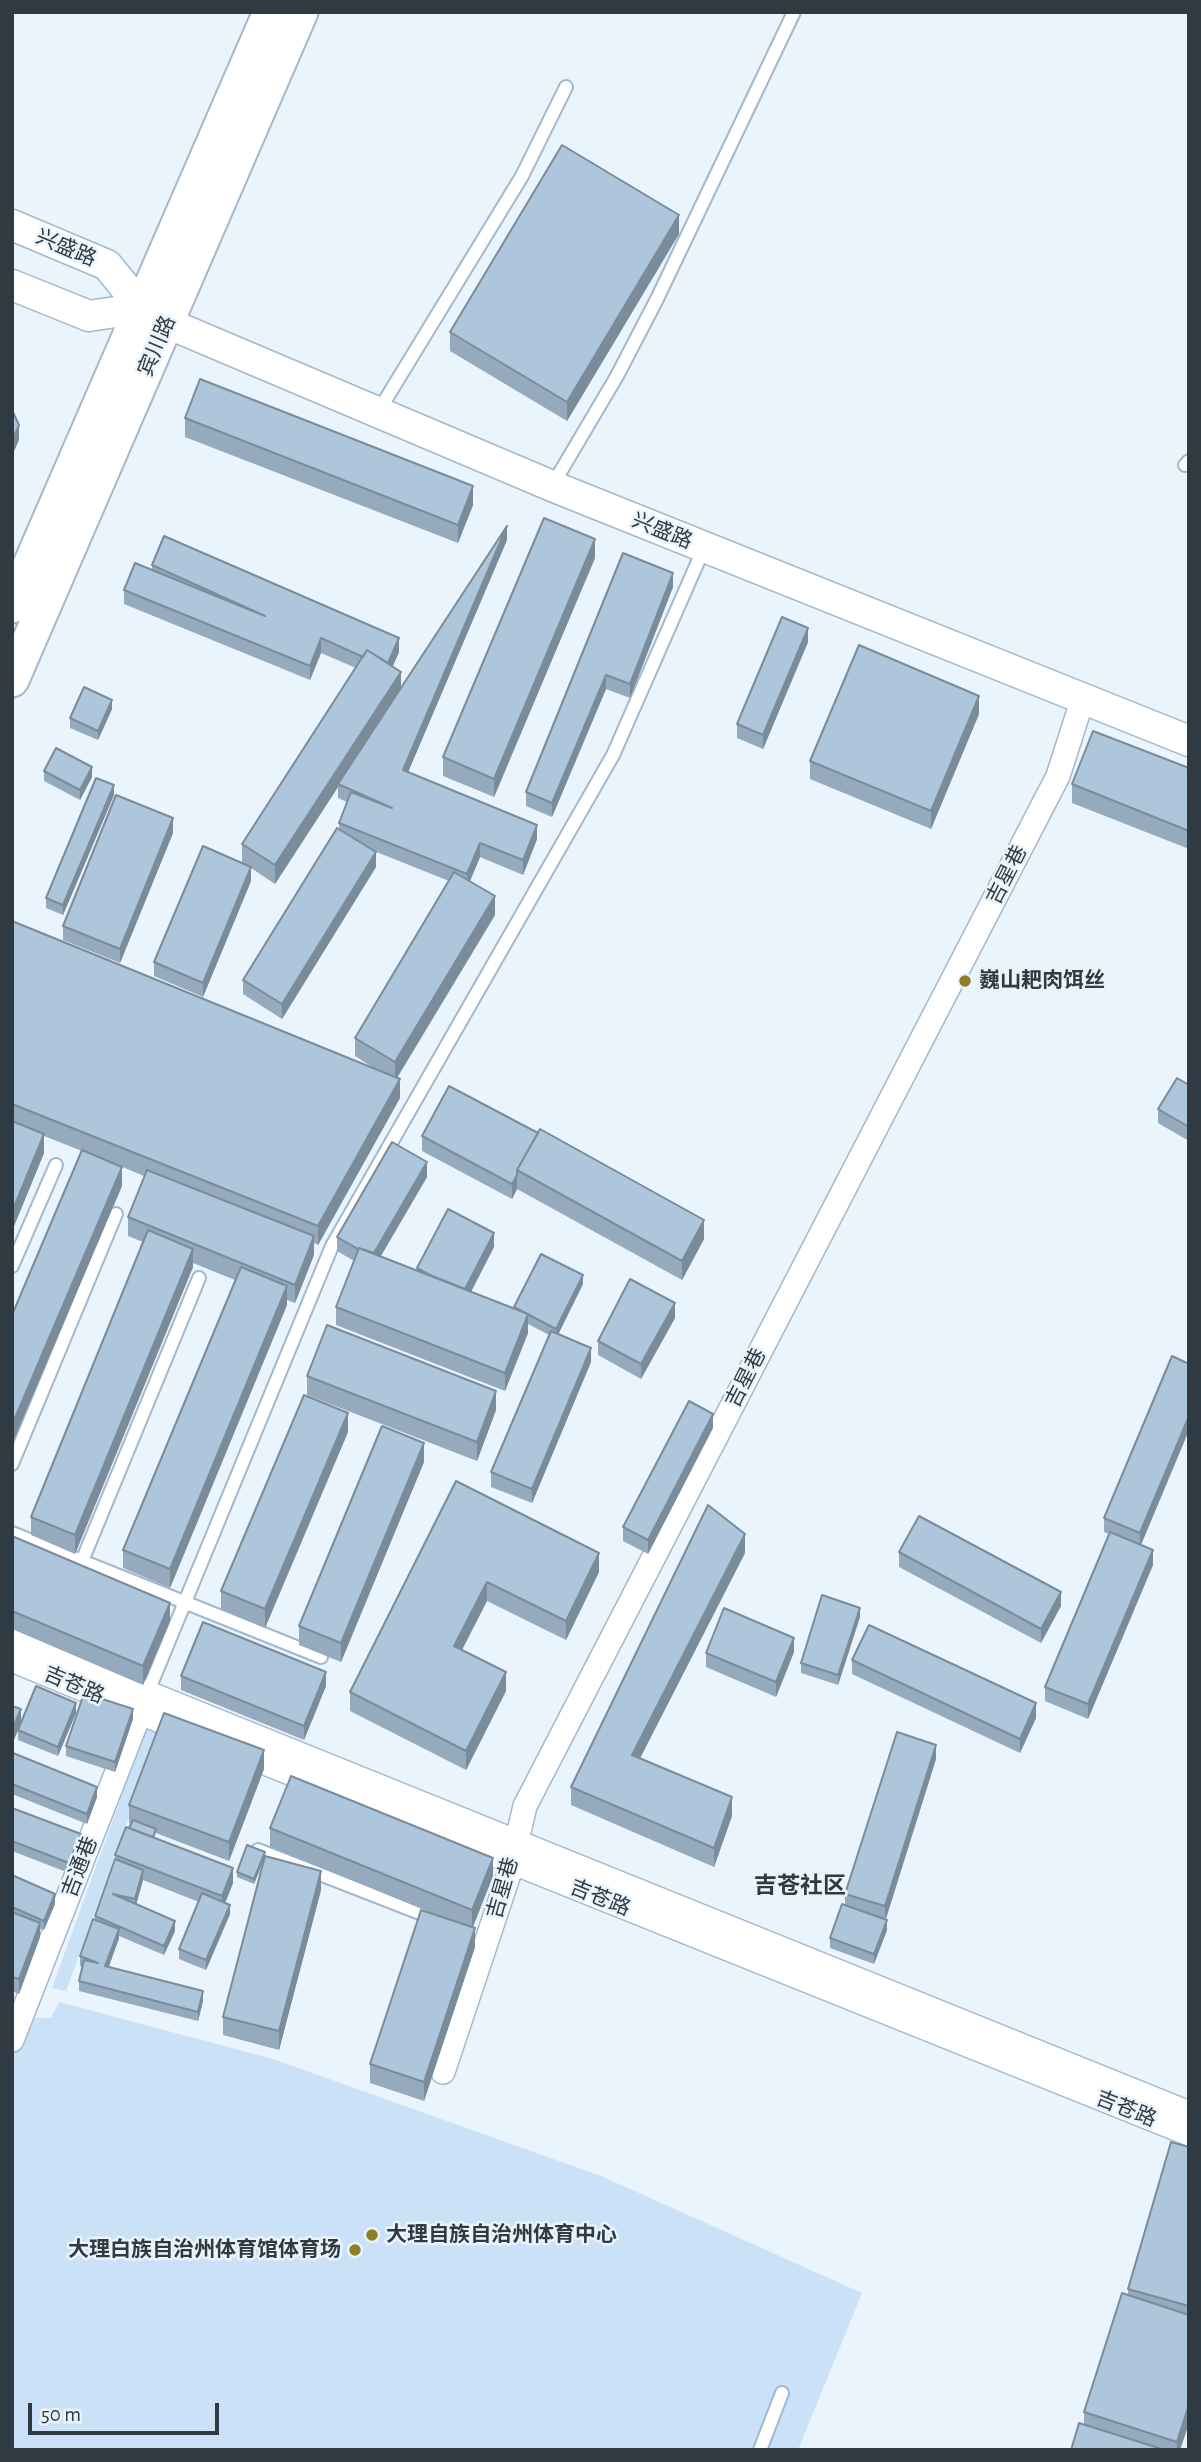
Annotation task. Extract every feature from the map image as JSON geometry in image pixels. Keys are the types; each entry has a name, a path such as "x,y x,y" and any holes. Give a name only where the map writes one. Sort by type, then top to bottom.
{"main road":[{"name":"宾川路","path":"12,680 270,12"},
{"name":"宾川路","path":"12,607 301,12"}],"street":[{"name":"兴盛路","path":"12,225 107,265 154,315 552,486 1189,741"},
{"path":"12,285 89,316 154,315"},
{"name":"吉星巷","path":"443,2071 481,1937 514,1852 525,1807 1058,776 1083,698"},
{"name":"吉苍路","path":"12,1638 144,1703"},
{"name":"吉苍路","path":"12,1660 144,1703 514,1852 1189,2134"},
{"name":"吉通巷","path":"15,2027 144,1703"},
{"name":"吉苍路","path":"514,1852 1189,2113"}],"lane":[{"path":"552,486 617,376 657,299 794,12"},
{"path":"378,413 522,176 566,87"},
{"path":"144,1703 332,1246 613,755 704,548"},
{"path":"404,1089 416,1095"},
{"path":"12,1266 56,1165"},
{"path":"12,1464 116,1214"},
{"path":"82,1561 199,1278"},
{"path":"12,1533 321,1657"},
{"path":"258,1850 449,1925"},
{"path":"760,2450 782,2393"}],"shaded area":[{"path":"147,1726 160,1731 66,1991 52,1988"},
{"name":"大理自族自治州体育中心","path":"59,2002 273,2059 601,2176 862,2293 798,2450 12,2450 12,2018 51,2018"}],"building":[{"path":"562,145 679,215 567,402 450,332"},
{"path":"200,379 473,486 458,525 185,418"},
{"path":"12,410 19,425 12,441"},
{"path":"544,518 595,539 494,779 443,757"},
{"path":"507,526 403,770 537,825 523,860 480,843 467,874 339,823 351,792 392,808 338,784"},
{"path":"164,536 399,638 388,663 367,650 363,657 321,638 310,666 124,590 135,563 265,616 152,565"},
{"path":"623,553 673,573 630,684 606,675 552,803 526,792"},
{"path":"782,617 808,628 763,735 737,724"},
{"path":"859,645 979,696 931,811 810,761"},
{"path":"367,650 401,672 275,865 242,844"},
{"path":"84,687 112,700 98,731 70,718"},
{"path":"1093,731 1189,768 1189,831 1072,784"},
{"path":"56,748 92,767 80,790 44,771"},
{"path":"96,778 114,785 63,905 46,898"},
{"path":"116,795 173,818 120,949 63,926"},
{"path":"337,828 376,852 282,1004 243,980"},
{"path":"203,846 251,867 203,983 154,962"},
{"path":"454,872 495,896 395,1062 355,1038"},
{"path":"12,921 400,1079 318,1226 12,1104"},
{"path":"1177,1078 1189,1085 1189,1127 1158,1109"},
{"path":"449,1086 538,1133 512,1184 422,1136"},
{"path":"12,1121 44,1134 12,1212"},
{"path":"540,1129 704,1220 682,1261 517,1170"},
{"path":"392,1142 427,1162 374,1253 358,1249 337,1237"},
{"path":"82,1150 122,1167 12,1425 12,1315"},
{"path":"147,1170 314,1236 295,1285 128,1217"},
{"path":"448,1209 494,1233 465,1289 417,1268"},
{"path":"148,1230 193,1249 75,1535 31,1517"},
{"path":"359,1248 528,1314 505,1373 336,1307"},
{"path":"541,1254 583,1275 556,1329 514,1307"},
{"path":"241,1267 287,1286 170,1569 123,1550"},
{"path":"630,1279 675,1303 641,1364 598,1341"},
{"path":"327,1325 496,1391 477,1442 307,1376"},
{"path":"551,1331 591,1348 532,1489 491,1472"},
{"path":"1172,1356 1189,1364 1189,1416 1140,1533 1104,1518"},
{"path":"304,1395 348,1413 265,1609 221,1591"},
{"path":"689,1401 713,1414 648,1540 623,1527"},
{"path":"382,1426 424,1443 341,1643 299,1626"},
{"path":"456,1481 599,1553 566,1621 487,1582 454,1646 506,1672 466,1751 350,1692"},
{"path":"708,1505 745,1534 632,1755 732,1797 714,1848 571,1787"},
{"path":"919,1516 1061,1592 1041,1629 899,1552"},
{"path":"1110,1532 1153,1550 1088,1704 1045,1687"},
{"path":"12,1536 170,1603 143,1666 12,1611"},
{"path":"822,1595 860,1608 838,1675 801,1663"},
{"path":"724,1608 794,1638 776,1682 706,1653"},
{"path":"203,1622 326,1672 304,1726 181,1676"},
{"path":"869,1625 1036,1703 1020,1739 852,1660"},
{"path":"36,1686 76,1703 58,1747 18,1730"},
{"path":"84,1693 133,1709 115,1762 66,1746"},
{"path":"12,1706 21,1709 12,1730"},
{"path":"164,1713 264,1750 229,1842 129,1805"},
{"path":"897,1732 936,1745 885,1906 845,1894"},
{"path":"13,1753 97,1787 87,1814 12,1784"},
{"path":"291,1776 493,1858 472,1910 270,1828"},
{"path":"12,1808 81,1834 69,1863 12,1841"},
{"path":"133,1820 156,1829 153,1837 129,1828"},
{"path":"126,1827 233,1868 222,1896 115,1855"},
{"path":"247,1845 265,1852 254,1879 237,1872"},
{"path":"265,1856 321,1871 279,2031 223,2017"},
{"path":"115,1859 143,1870 135,1899 113,1894 175,1921 164,1946 95,1916"},
{"path":"12,1875 55,1894 44,1921 12,1907"},
{"path":"202,1893 230,1905 206,1960 179,1949"},
{"path":"842,1904 887,1920 874,1954 830,1938"},
{"path":"421,1910 475,1928 424,2082 370,2064"},
{"path":"12,1912 40,1923 19,1979 12,1977"},
{"path":"93,1919 119,1929 105,1966 203,1991 198,2012 79,1981 84,1960 98,1963 80,1956"},
{"path":"1171,2142 1189,2147 1189,2306 1128,2289"},
{"path":"1122,2293 1189,2315 1189,2404 1177,2442 1084,2412"},
{"path":"1079,2423 1165,2450 1071,2450"}],"place":[{"name":"巍山耙肉饵丝","path":"965,981"},
{"name":"大理自族自治州体育中心","path":"372,2235"},
{"name":"大理白族自治州体育馆体育场","path":"355,2250"}],"district":[{"name":"吉苍社区","path":"800,1886"}]}
